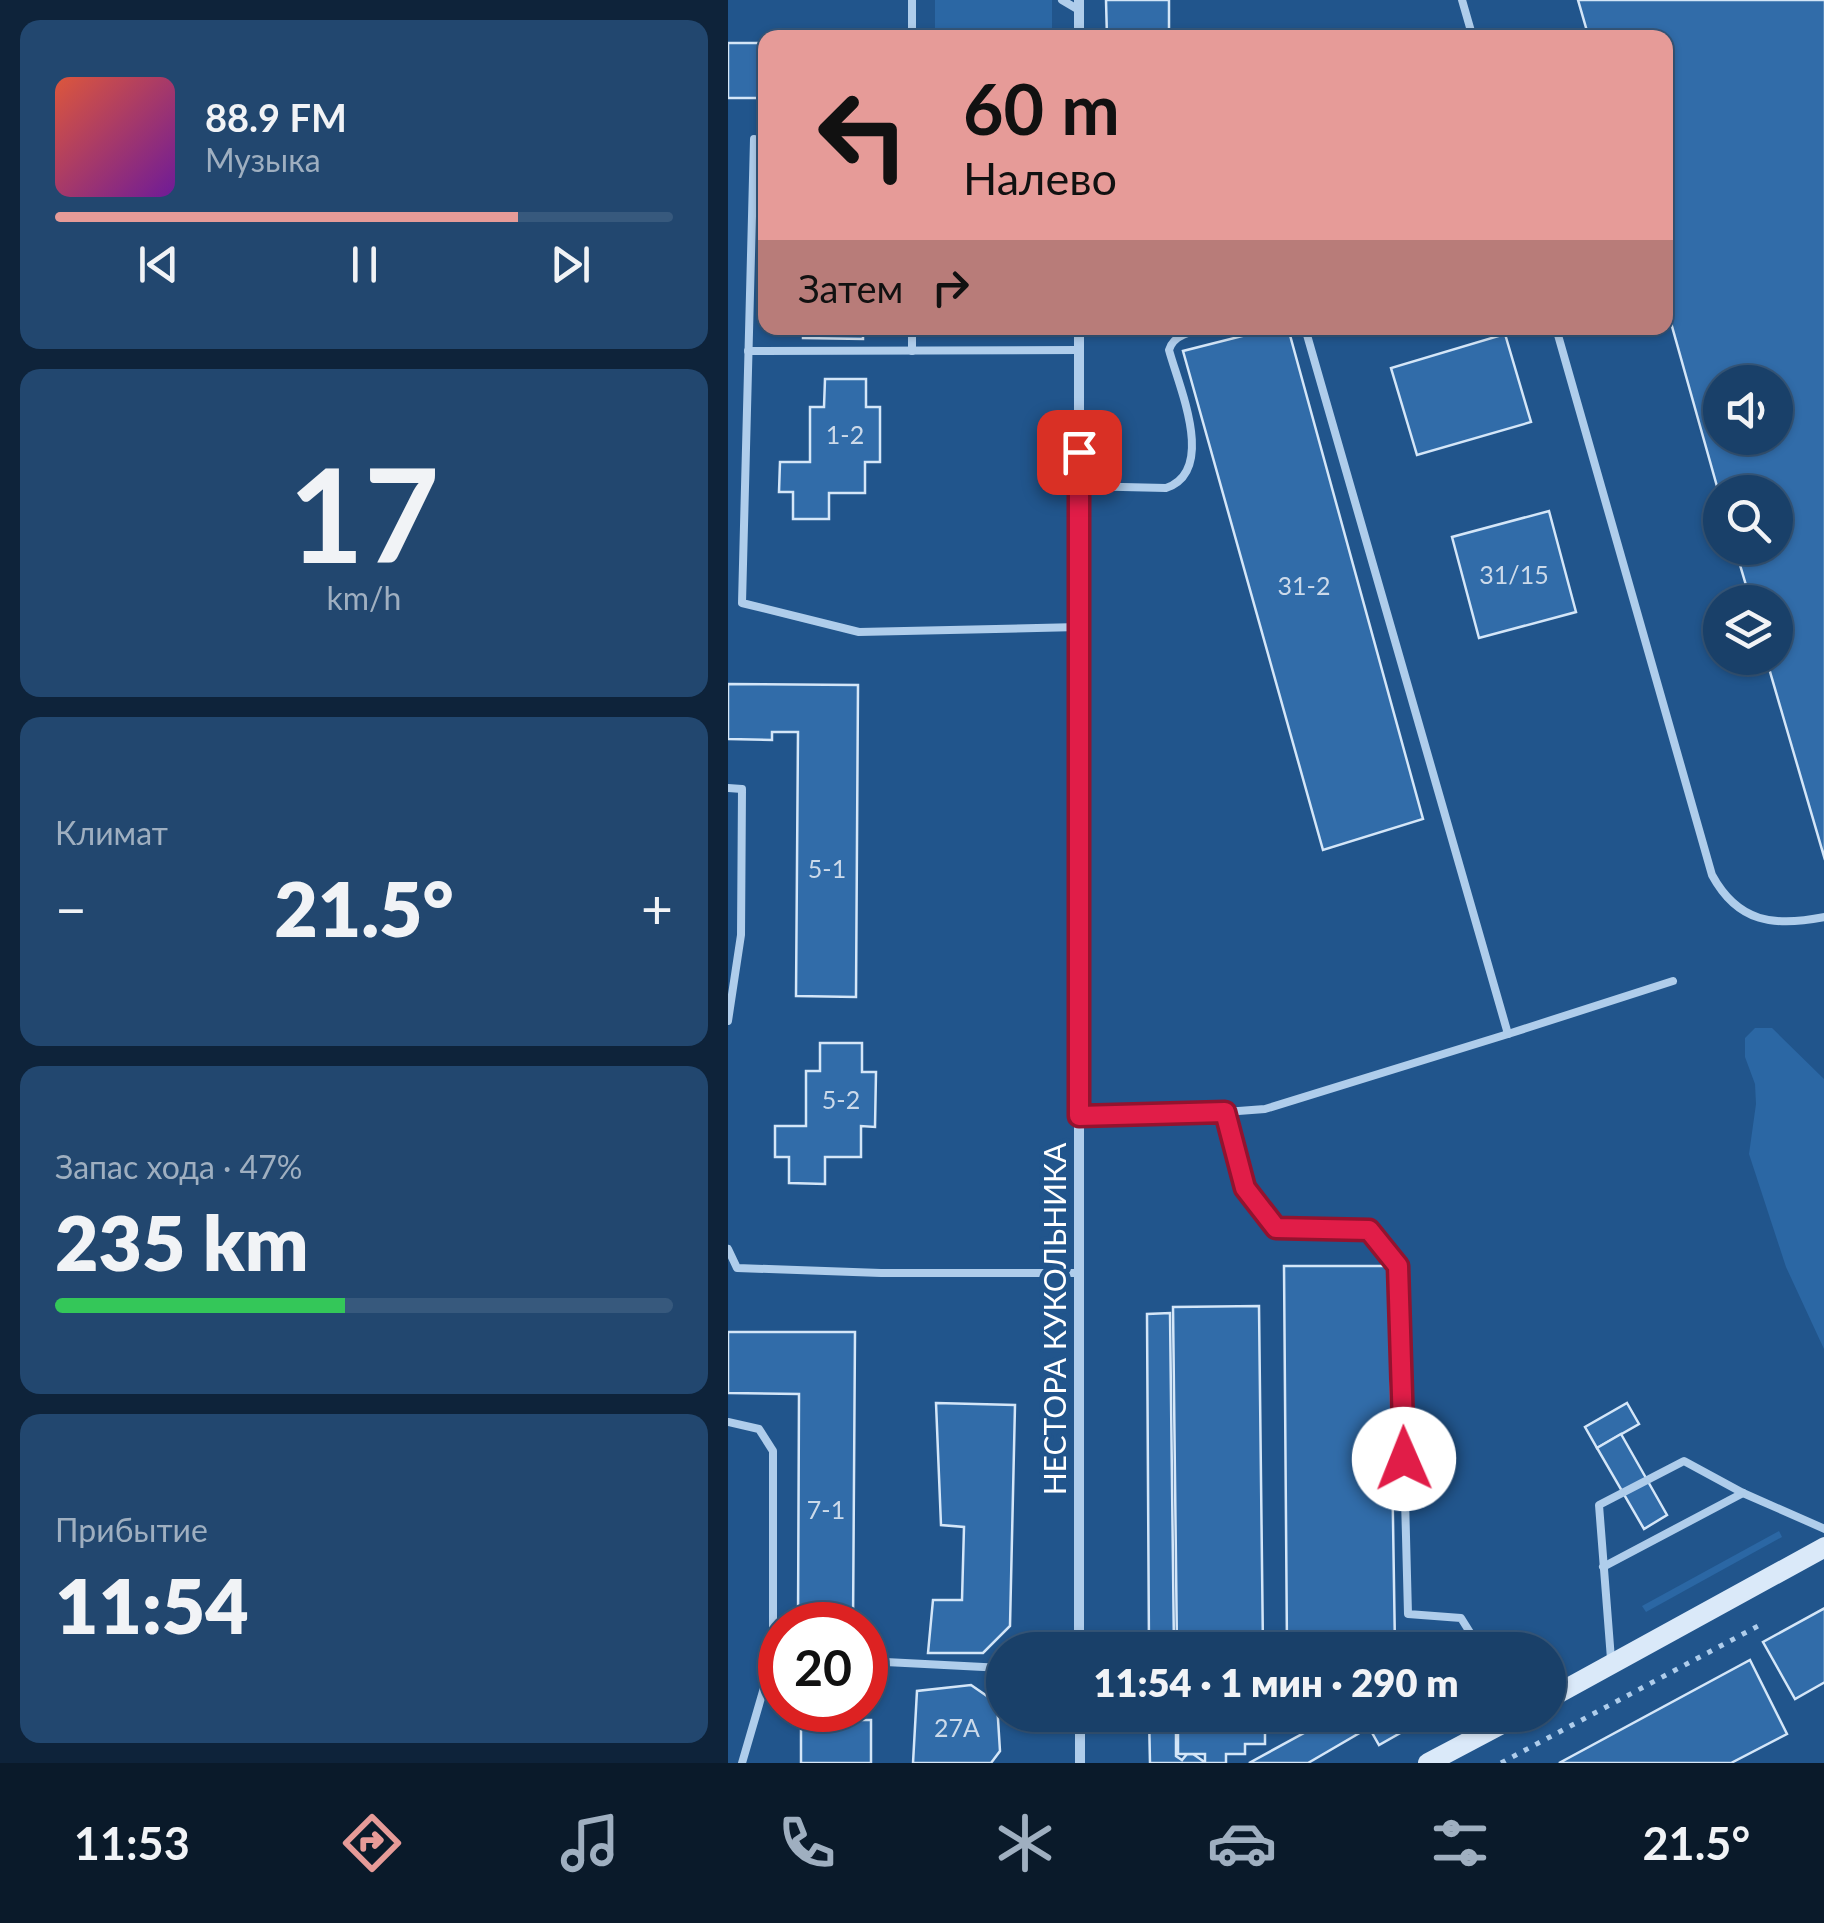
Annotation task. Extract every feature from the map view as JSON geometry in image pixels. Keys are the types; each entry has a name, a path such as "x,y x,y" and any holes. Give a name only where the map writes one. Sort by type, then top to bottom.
{"main road":[{"path":"1566,1690 1824,1547"},
{"path":"1428,1763 1487,1732"}],"street":[{"name":"НЕСТОРА КУКОЛЬНИКА","path":"1079,335 1080,1632"},
{"path":"1080,1732 1080,1763"}],"lane":[{"path":"912,0 912,30"},
{"path":"1062,0 1079,5"},
{"path":"1462,0 1471,30"},
{"path":"754,139 742,604 859,632 1079,627"},
{"path":"912,335 912,351"},
{"path":"1079,486 1166,488 1179,484 1188,472 1194,446 1169,350 1171,341 1182,335"},
{"path":"1307,335 1508,1034"},
{"path":"1558,335 1712,875 1725,899 1756,918 1796,922 1824,917"},
{"path":"748,351 1079,350"},
{"path":"728,788 742,789 742,936 728,1020"},
{"path":"1079,1116 1264,1109 1673,981"},
{"path":"1225,1112 1245,1188 1276,1228 1369,1230 1398,1266 1408,1614 1461,1618 1470,1632"},
{"path":"728,1249 732,1268 1079,1273"},
{"path":"728,1422 760,1429 774,1451 775,1602"},
{"path":"1612,1665 1599,1505 1684,1462 1824,1529"},
{"path":"1602,1567 1743,1493"},
{"path":"888,1663 986,1667"},
{"path":"742,1763 758,1713"}],"path":[{"path":"1501,1763 1758,1626"}],"shaded area":[{"path":"935,0 1052,0 1052,30 935,30"},
{"path":"1755,1028 1772,1028 1824,1079 1824,1349 1786,1267 1749,1154 1756,1104 1755,1084 1745,1057 1745,1038"},
{"path":"1779,1531 1782,1537 1646,1612 1642,1606"}],"building":[{"path":"1106,0 1169,0 1169,30 1107,30"},
{"path":"1578,0 1825,0 1825,860 1771,675 1793,675 1793,585 1746,585 1740,565 1793,565 1793,475 1714,475 1708,455 1793,455 1793,365 1703,365 1703,437 1673,330 1673,30 1587,30"},
{"path":"728,43 758,43 758,98 728,98"},
{"path":"803,335 863,335 863,339"},
{"path":"1246,335 1290,335 1423,819 1323,850 1183,351"},
{"path":"1505,335 1531,422 1417,455 1391,368"},
{"path":"825,379 866,379 866,407 880,407 880,462 865,462 865,493 829,493 829,519 793,519 793,492 779,492 780,462 810,462 810,407 824,407"},
{"path":"1549,511 1576,612 1479,638 1452,537"},
{"path":"728,684 858,685 856,997 796,996 798,732 772,732 772,740 728,739"},
{"path":"820,1043 862,1043 862,1072 876,1072 875,1127 861,1126 861,1157 825,1157 825,1184 789,1183 789,1157 775,1157 775,1126 806,1126 806,1071 820,1071"},
{"path":"1284,1266 1389,1266 1395,1632 1287,1632"},
{"path":"1259,1306 1263,1632 1177,1632 1173,1307"},
{"path":"1170,1313 1174,1632 1149,1632 1147,1314"},
{"path":"728,1332 855,1332 853,1602 798,1602 799,1394 728,1393"},
{"path":"936,1403 1015,1405 1010,1626 1004,1632 986,1632 983,1653 928,1653 933,1600 962,1600 964,1527 941,1525"},
{"path":"1627,1403 1639,1424 1597,1448 1585,1427"},
{"path":"1621,1434 1667,1515 1644,1529 1597,1448"},
{"path":"1825,1608 1825,1682 1795,1699 1763,1642"},
{"path":"1750,1660 1787,1734 1731,1763 1559,1763"},
{"path":"971,1685 986,1695 986,1732 999,1732 1000,1751 991,1763 913,1763 917,1691"},
{"path":"801,1732 871,1732 871,1763 801,1763"},
{"path":"1149,1732 1176,1732 1176,1756 1182,1760 1193,1754 1206,1763 1150,1763"},
{"path":"1178,1732 1265,1732 1265,1744 1245,1744 1245,1754 1226,1754 1226,1763 1205,1763 1205,1754 1178,1754"},
{"path":"1306,1732 1361,1732 1308,1763 1249,1763"},
{"path":"1372,1732 1402,1732 1379,1745"}],"route":[{"path":"1079,452 1079,1116 1225,1112 1245,1188 1276,1228 1369,1230 1398,1266 1404,1459"}]}
